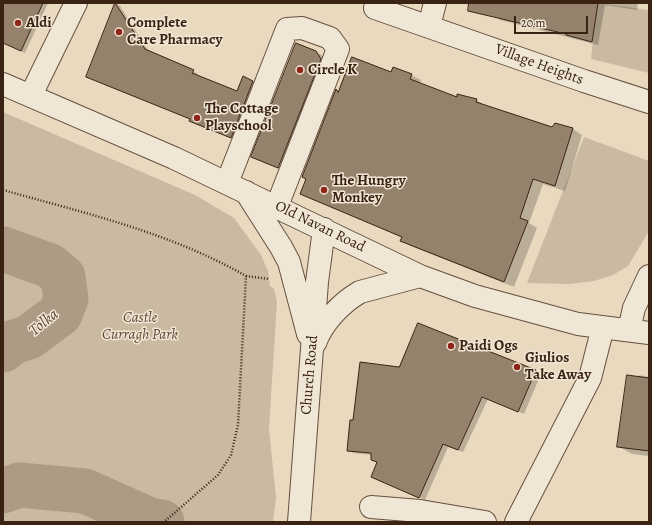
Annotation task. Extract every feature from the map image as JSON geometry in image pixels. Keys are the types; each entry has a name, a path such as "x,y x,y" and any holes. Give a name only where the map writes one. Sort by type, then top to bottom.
{"street":[{"path":"31,95 76,3"},
{"path":"429,26 435,3"},
{"name":"Village Heights","path":"375,8 584,81 649,102"},
{"path":"276,206 338,49 330,38 302,28 287,29 236,188 281,247 288,262 312,350"},
{"name":"Old Navan Road","path":"3,84 31,95 276,206 420,276 475,296 522,310 578,324 639,331"},
{"name":"Church Road","path":"298,522 317,282 324,229"},
{"path":"312,350 321,331 331,317 353,296 360,292 420,276"},
{"path":"639,331 634,308 649,276"},
{"path":"516,522 590,378 603,327"},
{"path":"371,507 420,511 485,522"}],"path":[{"path":"3,190 92,214 152,234 197,252 246,276 241,392 236,436 226,465 218,475 164,522"}],"green space":[{"path":"597,3 649,10 649,73 591,59"},
{"name":"Castle Curragh Park","path":"3,112 195,195 234,218 261,255 268,271 270,286 274,289 277,302 269,429 276,498 273,522 3,522"},
{"path":"584,137 649,161 649,231 628,266 613,275 594,281 569,284 527,283"}],"building":[{"name":"Aldi","path":"3,3 43,3 21,51 3,43"},
{"path":"115,3 145,49 194,70 192,73 237,91 243,76 253,81 231,138 189,121 190,119 86,77"},
{"path":"469,3 598,3 592,42 566,34 468,11"},
{"name":"Circle K","path":"296,43 316,51 321,59 278,168 251,157"},
{"path":"352,57 391,72 393,67 412,74 410,79 457,97 457,94 477,99 476,102 552,127 555,123 573,128 555,186 533,179 520,218 528,221 504,282 400,241 402,237 300,194 306,179 302,177 336,89 338,92"},
{"path":"418,323 536,370 518,412 482,397 458,450 443,444 419,498 371,477 377,462 371,460 371,453 347,451 350,420 353,420 360,362 399,367"},
{"path":"627,375 649,378 649,451 617,447"}],"waterway":[{"name":"Tolka","path":"3,249 50,266 63,277 66,299 60,314 29,337 11,343 3,350"},
{"name":"Tolka","path":"3,491 19,485 85,491 150,520 162,522"}],"place":[{"name":"Aldi","path":"18,23"},
{"name":"Complete Care Pharmacy","path":"119,32"},
{"name":"Circle K","path":"300,70"},
{"name":"The Cottage Playschool","path":"197,118"},
{"name":"The Hungry Monkey","path":"324,190"},
{"name":"Paidi Ogs","path":"451,346"},
{"name":"Giulios Take Away","path":"517,367"}]}
